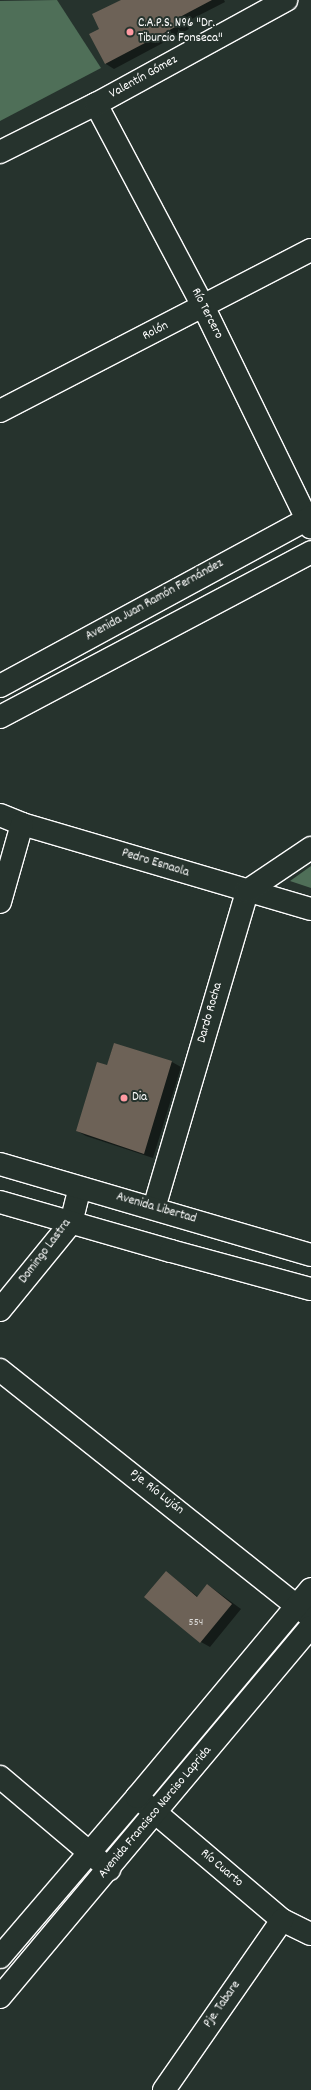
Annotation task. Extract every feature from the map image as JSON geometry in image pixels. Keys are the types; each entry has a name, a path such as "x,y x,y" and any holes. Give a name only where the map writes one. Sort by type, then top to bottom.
{"street":[{"name":"Valentín Gómez","path":"0,152 96,104 286,0"},
{"name":"Río Tercero","path":"96,104 204,308 310,521"},
{"name":"Rolón","path":"0,411 204,308 311,250"},
{"name":"Avenida Juan Ramón Fernández","path":"0,686 310,521"},
{"path":"0,718 311,552"},
{"name":"Pedro Esnaola","path":"0,815 22,824 311,909"},
{"path":"0,902 22,824"},
{"path":"247,891 311,848"},
{"name":"Dardo Rocha","path":"154,1208 247,891"},
{"name":"Avenida Libertad","path":"0,1164 311,1255"},
{"name":"Domingo Lastra","path":"0,1310 71,1223 80,1188"},
{"path":"0,1202 311,1289"},
{"name":"Pje. Río Luján","path":"0,1370 304,1612"},
{"name":"Avenida Francisco Narciso Laprida","path":"0,1956 89,1851 304,1612 311,1589"},
{"name":"Avenida Francisco Narciso Laprida","path":"0,1997 311,1627"},
{"path":"0,1777 109,1869"},
{"name":"Río Cuarto","path":"137,1797 155,1814 282,1920 311,1934"},
{"name":"Pje. Tabare","path":"164,2090 282,1920"}],"green space":[{"path":"57,0 101,68 0,121 0,1"},
{"path":"311,866 311,888 290,881"}],"building":[{"name":"C.A.P.S. Nº6 \"Dr. Tiburcio Fonseca\"","path":"121,0 212,0 178,18 181,24 105,64 89,34 99,29 92,14"},
{"name":"Dia","path":"114,1043 172,1061 144,1154 76,1131 97,1062 107,1065"},
{"path":"166,1571 197,1597 207,1584 232,1604 200,1643 144,1597"}],"place":[{"name":"C.A.P.S. Nº6 \"Dr. Tiburcio Fonseca\"","path":"130,32"},
{"name":"Dia","path":"124,1098"}]}
